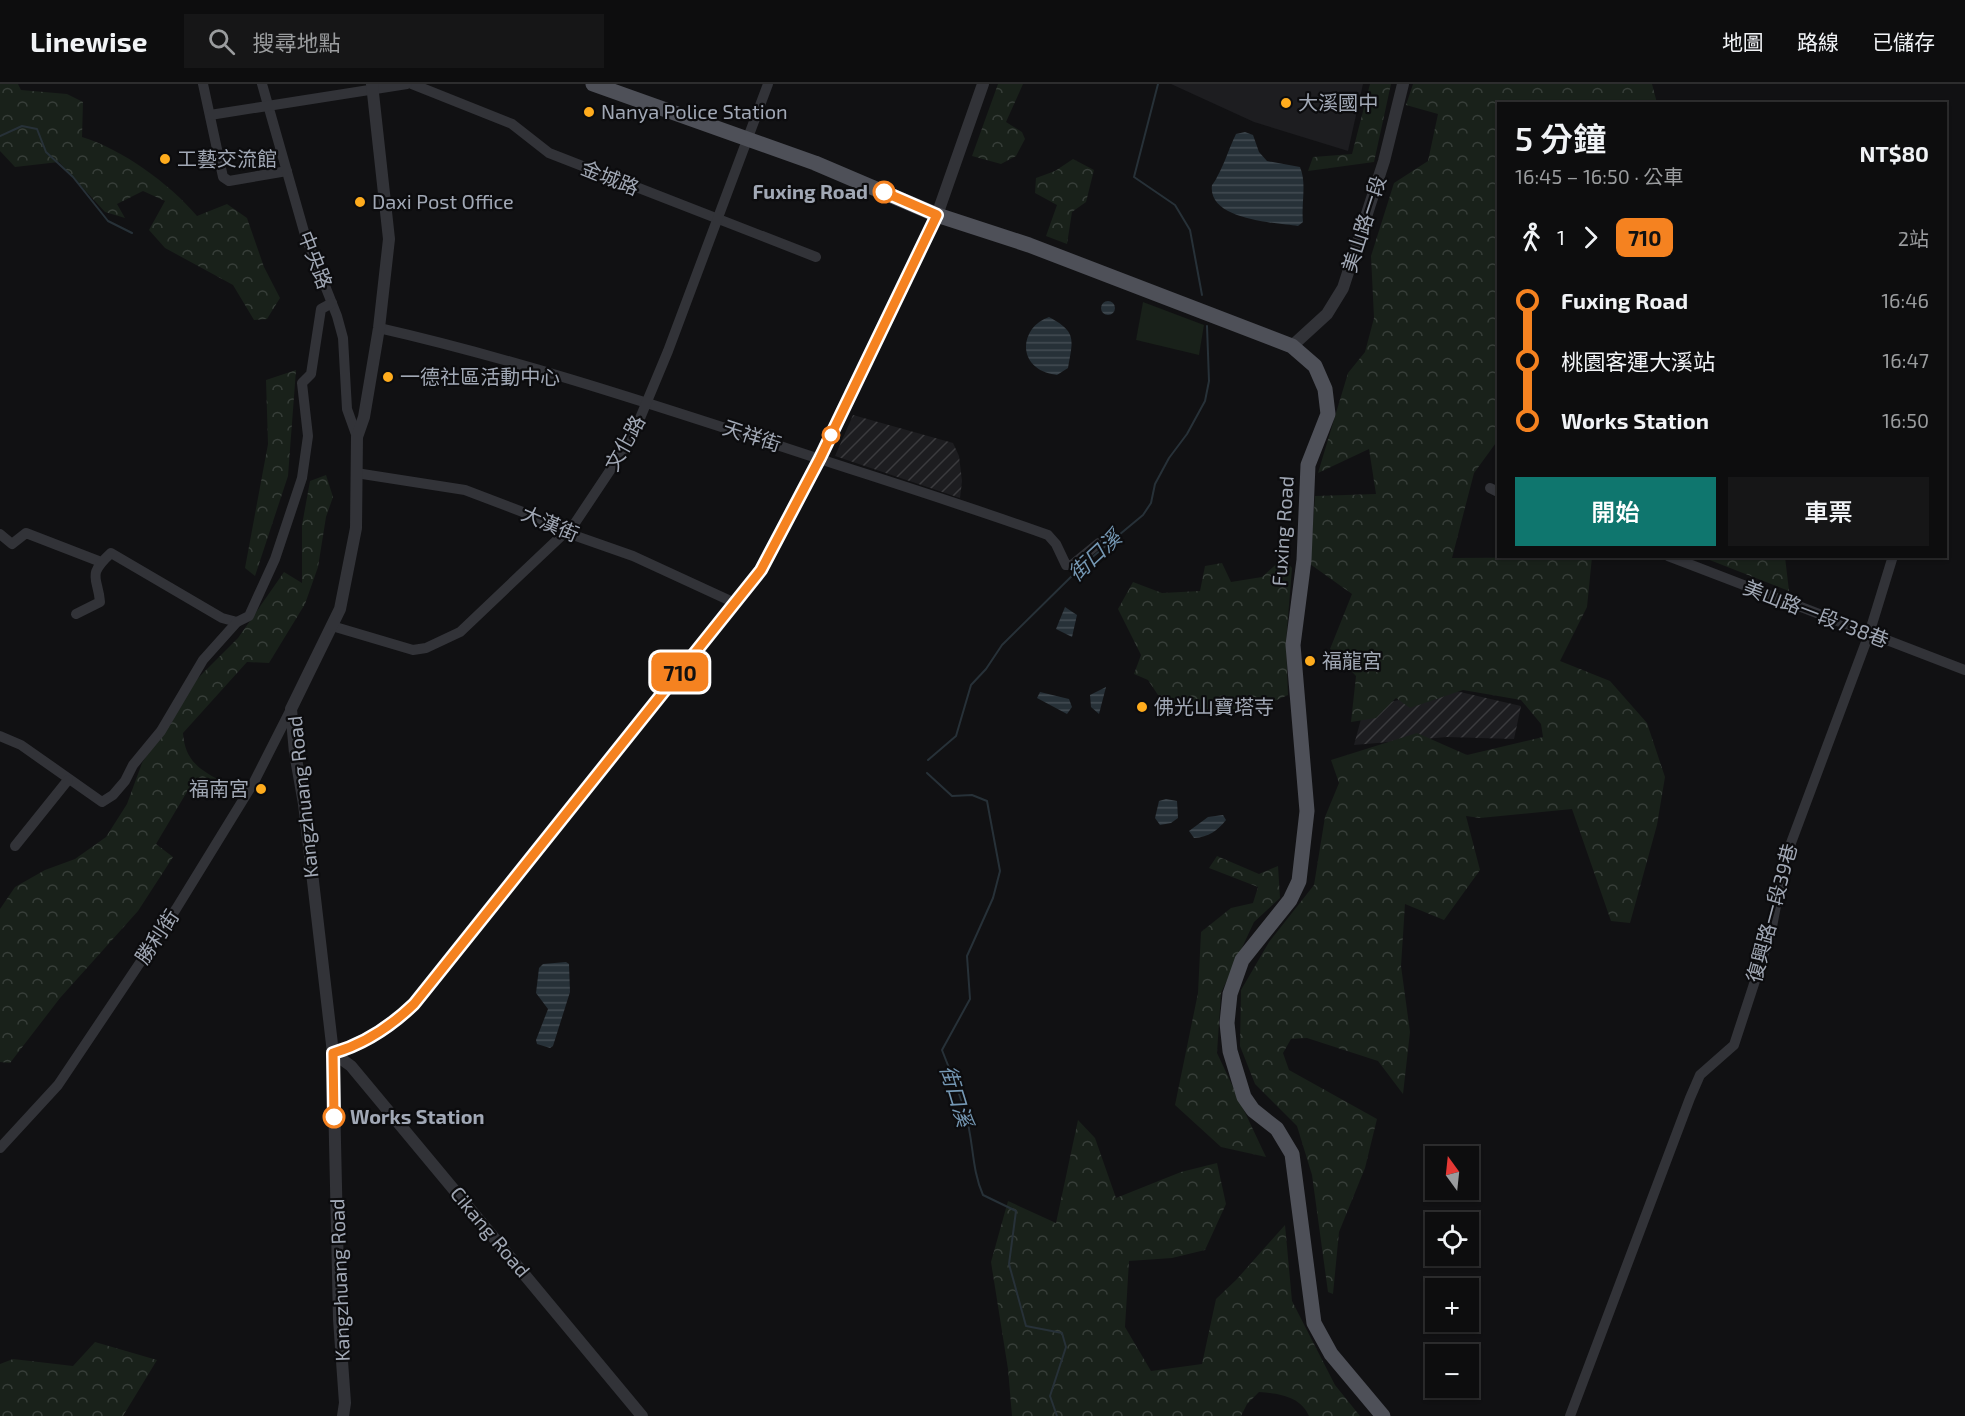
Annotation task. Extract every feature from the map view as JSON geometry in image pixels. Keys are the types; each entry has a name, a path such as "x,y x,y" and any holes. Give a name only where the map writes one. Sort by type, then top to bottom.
{"main road":[{"name":"Fuxing Road","path":"593,84 748,139 846,176 937,215 1040,249 1292,346 1315,366 1325,389 1328,414 1308,465 1304,560 1293,645 1307,811 1299,881 1290,900 1242,960 1230,994 1227,1023 1230,1051 1244,1096 1253,1110 1276,1129 1292,1154 1314,1323 1330,1354 1383,1416"}],"street":[{"path":"203,84 223,177 229,181 287,171"},
{"name":"中央路","path":"261,84 305,235 343,338 347,409 357,437"},
{"path":"210,115 372,86 407,84"},
{"name":"金城路","path":"412,84 512,124 549,153 716,220 816,257"},
{"name":"文化路","path":"332,626 413,650 426,648 460,632 575,523 619,457 647,402 768,84"},
{"path":"333,1053 365,1040 394,1022 414,1004 761,570 820,458 937,215 983,84"},
{"name":"美山路一段","path":"1292,346 1327,314 1343,288 1384,161 1403,84"},
{"name":"Kangzhuang Road","path":"343,1416 345,1403 339,1319 333,1053 304,804 294,753 291,709 340,609 356,528 357,437 364,417 379,328 389,239 372,86"},
{"path":"0,736 21,745 102,802 113,795 125,781 133,765 161,731 203,660 237,622 249,616 275,559 302,478 308,436 302,383 311,374 321,309 332,303"},
{"name":"天祥街","path":"379,328 455,346 647,402 1048,536 1056,544 1066,565 1074,564 1099,543"},
{"name":"大漢街","path":"356,474 465,490 536,517 565,532 662,568 735,603"},
{"path":"0,534 12,544 26,533 101,562"},
{"path":"76,614 100,602 94,575 101,562 111,553 222,618 237,622"},
{"name":"美山路一段738巷","path":"1673,558 1965,670"},
{"name":"復興路一段39巷","path":"1570,1416 1700,1075 1734,1045 1771,932 1785,859 1869,634 1892,558"},
{"name":"勝利街","path":"0,1148 58,1085 176,909 254,782 291,709"},
{"path":"15,846 30,831 68,780"},
{"name":"Cikang Road","path":"333,1053 358,1073 642,1416"}],"shaded area":[{"name":"大溪國中","path":"1171,84 1363,84 1348,151 1254,122"},
{"path":"1245,132 1253,135 1259,152 1267,161 1300,167 1303,180 1303,222 1298,226 1245,218 1220,206 1213,197 1212,185 1236,134"},
{"path":"1105,301 1111,301 1115,308 1111,315 1105,315 1101,311 1101,305"},
{"path":"1049,317 1069,332 1072,343 1068,368 1057,375 1043,371 1034,365 1028,357 1026,348 1027,338 1032,330 1039,322"},
{"path":"853,415 953,443 959,456 962,481 960,498 835,456"},
{"path":"1065,607 1077,615 1072,637 1056,629"},
{"path":"1106,687 1099,714 1091,707 1090,695"},
{"path":"1447,689 1521,706 1514,739 1447,737 1354,745 1364,708"},
{"path":"1040,692 1069,699 1072,707 1067,714 1037,698"},
{"path":"1166,799 1177,801 1178,818 1171,823 1160,825 1155,818 1159,801"},
{"path":"1223,815 1226,820 1208,835 1194,838 1189,831 1208,817"},
{"path":"566,962 569,964 570,992 553,1046 550,1048 537,1044 536,1040 548,1009 536,993 539,968 543,964"}],"green space":[{"path":"0,84 18,84 21,90 67,94 83,102 82,137 113,150 144,169 173,192 197,216 227,204 247,218 264,267 280,298 267,319 254,320 233,285 165,248 149,230 165,201 143,191 117,204 125,218 105,212 59,162 15,167 0,151"},
{"path":"998,84 1023,84 1006,122 1022,132 1025,139 1016,156 1001,164 972,156"},
{"path":"1370,84 1391,84 1374,162 1308,171 1313,157 1352,154"},
{"path":"1413,84 1652,84 1657,102 1497,102 1497,441 1474,473 1452,558 1592,558 1587,607 1560,661 1610,681 1647,723 1665,777 1657,825 1630,923 1611,921 1572,809 1480,818 1466,816 1480,870 1444,920 1405,904 1401,966 1410,1032 1403,1094 1378,1061 1307,1038 1291,1039 1283,1053 1289,1070 1377,1119 1365,1168 1339,1232 1333,1294 1328,1292 1312,1175 1297,1126 1255,1084 1240,1046 1241,990 1269,942 1314,885 1325,817 1339,783 1331,760 1417,733 1467,755 1543,737 1541,724 1521,700 1463,690 1410,708 1396,698 1376,718 1351,722 1356,676 1330,649 1352,594 1310,564 1315,496 1376,494 1369,449 1318,473 1348,373 1365,352 1374,318 1371,256 1394,183 1428,161 1438,114 1406,105"},
{"path":"1073,159 1094,170 1086,202 1072,212 1067,244 1046,236 1057,205 1035,193 1036,178 1055,171"},
{"path":"1143,302 1204,325 1199,355 1136,340"},
{"path":"296,370 288,476 255,576 245,568 268,444 266,380"},
{"path":"326,475 333,497 326,517 318,567 305,604 269,663 247,662 183,733 189,756 198,767 219,780 212,796 191,785 156,844 173,857 138,911 60,998 10,1063 0,1062 0,909 15,887 45,870 75,859 106,837 127,804 142,763 192,684 238,638 284,572 302,583 302,525 310,481"},
{"path":"1283,558 1292,568 1286,642 1288,695 1256,709 1192,709 1162,701 1148,680 1134,674 1141,655 1118,609 1133,582 1162,593 1200,591 1205,566 1222,563 1231,582 1262,577"},
{"path":"1705,558 1785,558 1789,591"},
{"path":"1217,856 1259,874 1278,866 1280,898 1254,922 1221,993 1217,1053 1266,1157 1221,1147 1175,1105 1198,993 1201,932 1231,908 1253,903 1258,887 1209,868"},
{"path":"1078,1120 1095,1138 1116,1198 1181,1172 1217,1163 1226,1204 1205,1250 1172,1258 1129,1261 1125,1327 1151,1371 1202,1364 1216,1299 1285,1225 1292,1301 1335,1385 1360,1416 1309,1416 1300,1404 1288,1397 1259,1392 1247,1404 1241,1416 1012,1416 1008,1369 991,1262 1008,1201 1056,1223"},
{"path":"95,1342 157,1360 123,1416 0,1416 0,1364 13,1359 73,1366"}],"waterway":[{"name":"街口溪","path":"1158,84 1134,177 1175,205 1190,230 1202,295"},
{"path":"0,136 22,126 37,129 46,152 73,177 108,221 132,233"},
{"name":"街口溪","path":"928,760 956,736 971,685 986,669 1002,645 1084,564 1143,515 1151,503 1155,484 1205,401 1209,381 1207,326"},
{"name":"街口溪","path":"927,773 952,796 972,795 987,801 1000,871 993,898 967,956 970,999 942,1050 965,1112 976,1175 983,1195 1016,1211 1009,1264 1026,1326 1062,1333 1066,1347 1050,1396 1057,1416"}],"bus line":[{"name":"710","path":"334,1117 333,1053 355,1046 394,1022 414,1004 761,570 820,458 937,215 884,192"}],"place":[{"name":"大溪國中","path":"1286,103"},
{"name":"Nanya Police Station","path":"589,112"},
{"name":"工藝交流館","path":"165,159"},
{"name":"Fuxing Road","path":"884,192"},
{"name":"Daxi Post Office","path":"360,202"},
{"name":"一德社區活動中心","path":"388,377"},
{"name":"福龍宮","path":"1310,661"},
{"name":"佛光山寶塔寺","path":"1142,707"},
{"name":"福南宮","path":"261,789"},
{"name":"Works Station","path":"334,1117"}]}
